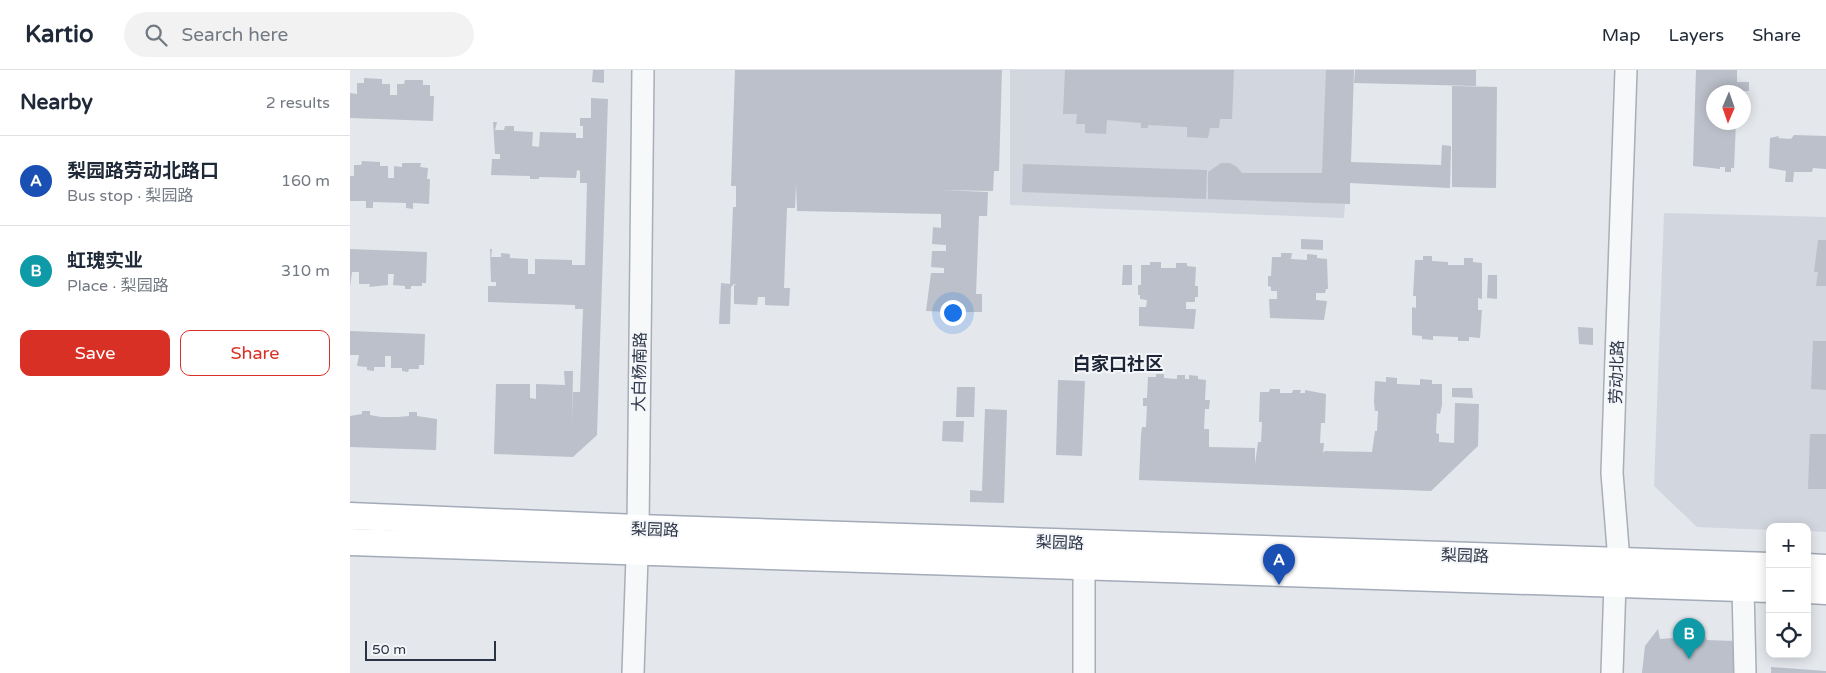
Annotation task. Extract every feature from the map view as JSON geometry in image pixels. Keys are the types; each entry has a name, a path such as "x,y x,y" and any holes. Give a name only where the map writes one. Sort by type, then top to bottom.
{"main road":[{"name":"梨园路","path":"350,516 637,540 1084,566 1617,572 1766,566"},
{"name":"梨园路","path":"350,542 637,540 1617,572 1743,588 1766,589"},
{"path":"1811,567 1826,568"},
{"path":"1811,590 1826,590"}],"street":[{"name":"大白杨南路","path":"633,673 637,540 643,70"},
{"name":"劳动北路","path":"1612,673 1617,572 1612,473 1626,70"},
{"path":"1084,566 1084,673"},
{"path":"1743,588 1745,673"}],"shaded area":[{"path":"1010,70 1353,70 1344,218 1010,205"},
{"path":"1664,213 1826,217 1826,532 1811,531 1811,523 1766,523 1766,530 1697,527 1654,486"}],"building":[{"path":"593,70 604,70 604,83 592,82"},
{"path":"735,70 1002,70 999,171 994,171 993,191 941,190 988,192 987,216 979,216 976,294 982,294 982,312 958,312 958,304 950,304 949,312 926,311 931,273 944,273 944,268 931,267 932,251 946,251 946,245 932,244 933,227 941,228 941,214 797,211 796,184 795,208 787,208 784,288 790,288 789,306 765,305 765,297 758,297 757,305 734,304 734,285 737,284 734,284 731,287 730,324 719,324 721,283 730,284 733,207 736,207 736,186 731,186"},
{"path":"1065,70 1234,70 1232,119 1220,119 1219,128 1210,128 1208,138 1187,137 1187,127 1148,125 1148,128 1141,128 1141,123 1107,120 1106,134 1085,133 1085,124 1076,124 1077,114 1063,114"},
{"path":"1326,70 1354,70 1351,162 1441,165 1442,145 1451,146 1450,188 1350,183 1350,204 1208,199 1208,172 1221,163 1230,163 1242,173 1322,173"},
{"path":"1355,70 1476,70 1476,86 1354,83"},
{"path":"1696,70 1737,70 1737,82 1749,82 1749,85 1706,85 1706,130 1736,130 1734,168 1731,168 1731,172 1725,172 1725,167 1720,167 1720,169 1693,166"},
{"path":"364,78 382,79 382,84 390,84 390,95 397,95 397,84 404,84 405,80 423,80 423,85 430,85 430,96 434,96 433,121 350,118 350,93 357,94 357,83 364,83"},
{"path":"1452,86 1497,87 1496,188 1452,187"},
{"path":"591,98 608,99 597,435 573,457 494,454 496,384 530,384 530,398 536,399 536,384 565,385 564,371 573,371 572,423 573,392 580,392 583,309 575,309 575,305 488,302 488,286 496,286 496,282 491,282 490,249 492,249 491,257 501,257 501,253 510,254 510,258 528,259 528,274 535,274 535,259 572,260 572,265 585,265 587,183 580,183 580,171 577,170 576,178 539,177 539,179 530,179 530,176 491,175 492,159 500,159 500,154 495,154 493,122 497,122 495,130 504,130 505,126 514,126 514,131 533,132 532,146 539,147 540,132 576,133 576,138 583,138 583,126 580,126 580,118 591,118"},
{"path":"1794,135 1826,136 1826,169 1813,168 1812,172 1794,172 1793,182 1785,182 1786,171 1769,168 1770,138 1779,136 1778,138 1791,139"},
{"path":"362,161 380,162 380,166 388,166 388,178 394,178 394,166 402,167 402,163 421,163 420,167 428,168 427,179 430,179 429,204 413,203 413,209 406,208 406,203 373,202 373,208 366,208 366,201 350,201 350,176 354,176 354,165 361,165"},
{"path":"1023,164 1207,170 1206,199 1022,192"},
{"path":"1301,239 1323,240 1323,250 1301,249"},
{"path":"1818,240 1826,240 1826,286 1816,286 1818,272 1814,272"},
{"path":"350,249 427,252 426,283 422,283 422,286 411,286 411,289 405,289 405,286 393,285 394,274 388,274 388,285 369,287 370,284 359,284 359,272 352,272 350,287"},
{"path":"1281,253 1292,253 1291,259 1307,260 1307,254 1327,259 1328,289 1326,289 1325,293 1316,293 1316,300 1327,301 1324,320 1270,318 1269,299 1277,299 1277,291 1271,291 1271,287 1268,286 1268,276 1271,276 1272,257 1281,257"},
{"path":"1423,256 1432,256 1432,261 1448,262 1448,265 1464,265 1464,258 1473,258 1473,262 1482,263 1482,299 1478,298 1478,310 1482,310 1480,338 1469,337 1469,341 1458,341 1458,337 1433,336 1433,340 1422,339 1422,336 1412,335 1412,307 1416,308 1416,296 1413,296 1415,260 1423,260"},
{"path":"1150,262 1161,262 1161,268 1176,268 1176,263 1187,263 1187,266 1196,267 1195,286 1198,286 1198,297 1195,297 1195,302 1186,302 1186,309 1196,309 1194,329 1139,326 1139,307 1146,307 1147,300 1140,299 1140,295 1138,295 1138,285 1141,285 1141,265 1150,265"},
{"path":"1123,265 1132,265 1132,285 1122,285"},
{"path":"1488,275 1497,275 1497,299 1487,298"},
{"path":"1578,327 1593,328 1593,345 1579,344"},
{"path":"350,331 425,334 424,365 419,365 419,369 409,369 408,372 402,371 402,368 391,368 391,356 385,356 385,367 374,367 374,371 367,370 367,367 357,366 359,355 350,355"},
{"path":"1813,341 1826,341 1826,390 1811,389"},
{"path":"1156,374 1164,374 1164,378 1177,379 1177,375 1185,375 1185,379 1189,379 1189,375 1198,376 1198,379 1206,380 1205,400 1210,400 1209,409 1205,409 1204,429 1209,429 1209,447 1255,448 1255,464 1258,442 1261,442 1262,422 1259,422 1260,392 1280,389 1280,393 1292,393 1293,390 1301,390 1300,393 1305,393 1305,390 1326,394 1325,423 1321,423 1320,443 1324,443 1323,453 1325,451 1372,452 1375,431 1377,431 1378,411 1375,411 1374,402 1375,381 1386,382 1386,377 1397,378 1397,384 1420,385 1420,379 1432,380 1432,384 1442,384 1442,405 1440,414 1437,413 1436,433 1439,434 1439,442 1454,443 1455,403 1479,404 1478,446 1431,491 1139,480 1142,427 1146,427 1147,406 1143,406 1143,398 1147,398 1148,377 1156,377"},
{"path":"1058,380 1085,381 1082,456 1056,455"},
{"path":"957,387 975,387 974,417 956,417"},
{"path":"1452,388 1472,388 1473,398 1452,397"},
{"path":"985,409 1007,410 1004,503 970,502 970,490 982,491"},
{"path":"362,411 370,411 370,415 381,417 409,416 409,412 417,412 417,416 437,419 436,450 350,447 350,416 362,414"},
{"path":"943,421 964,421 963,442 942,441"},
{"path":"1810,434 1826,434 1826,489 1808,489"},
{"path":"1677,628 1701,630 1707,640 1734,641 1734,673 1642,673 1645,646 1658,629 1660,639 1673,638"},
{"path":"1771,667 1826,671 1826,673 1771,673"}],"place":[{"name":"梨园路劳动北路口","path":"1279,585"},
{"name":"虹瑰实业","path":"1689,659"}],"district":[{"name":"白家口社区","path":"1118,364"}]}
